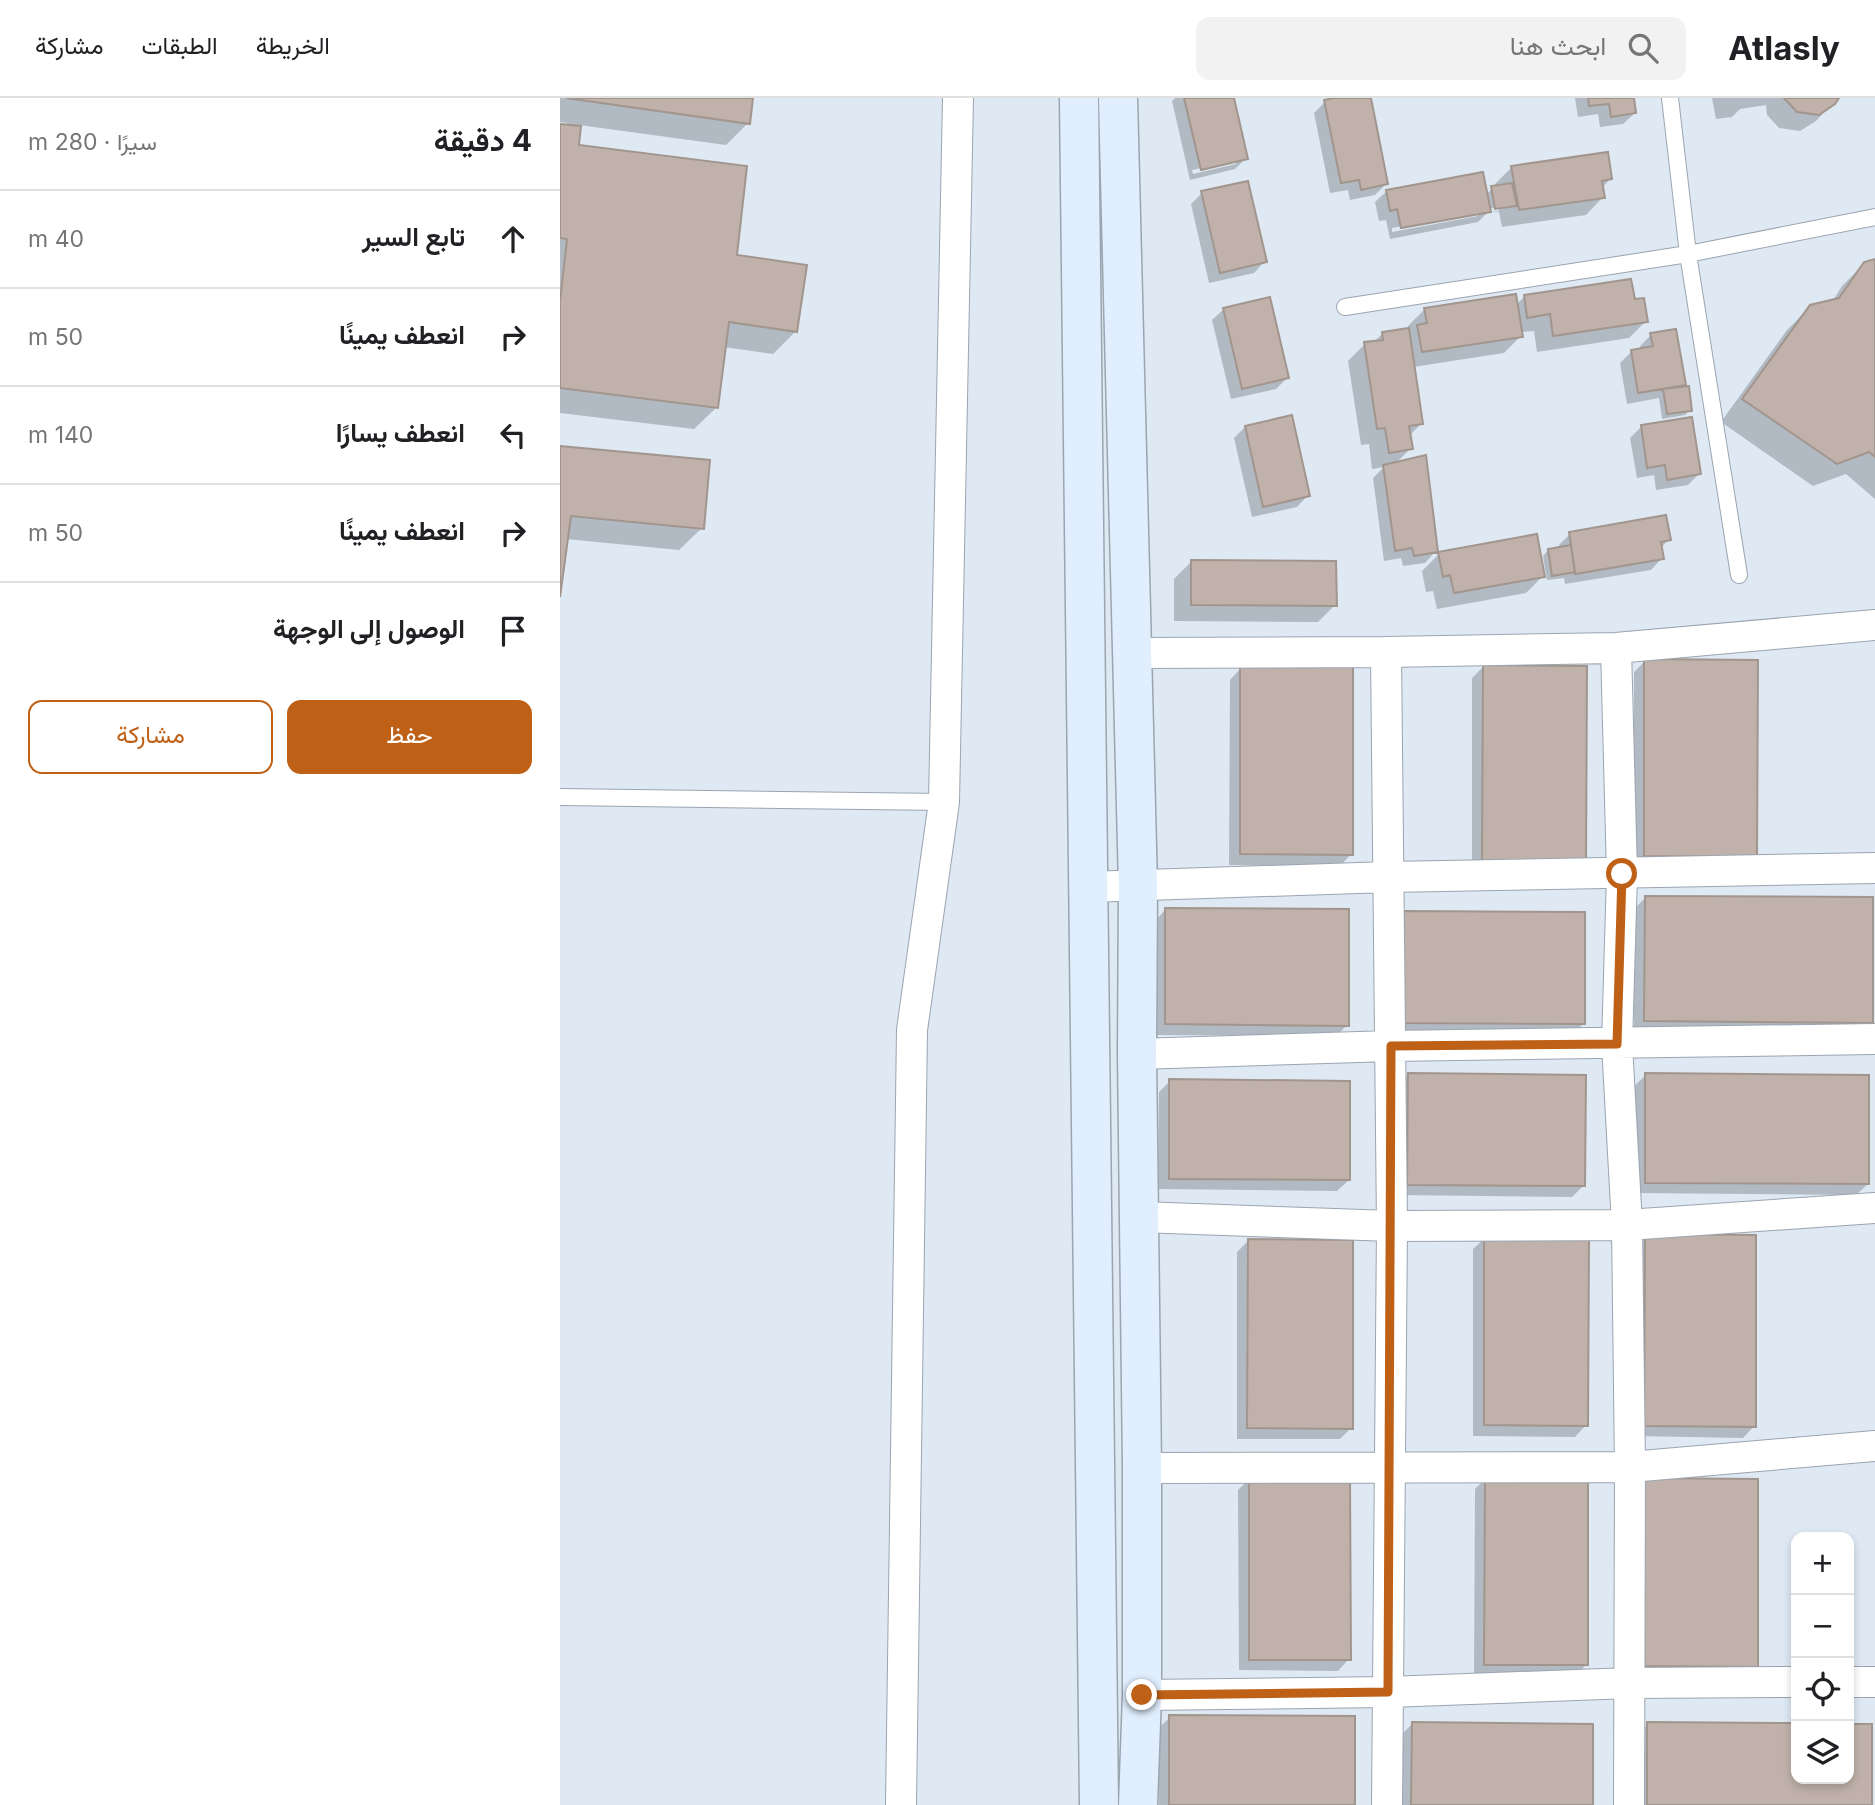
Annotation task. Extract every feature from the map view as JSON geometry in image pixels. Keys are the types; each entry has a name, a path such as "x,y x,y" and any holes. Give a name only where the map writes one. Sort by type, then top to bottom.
{"main road":[{"path":"1079,98 1087,887 1095,1334 1098,1805"},
{"path":"1118,98 1138,886 1137,1054 1142,1468 1142,1695 1138,1805"}],"street":[{"path":"901,1805 912,1030 944,802 958,98"},
{"path":"1134,653 1616,648 1875,625"},
{"path":"1616,648 1622,874 1617,1044 1627,1224 1630,1466 1629,1805"},
{"path":"1386,652 1392,1226 1387,1805"},
{"path":"1087,887 1388,877 1875,868"},
{"path":"1137,1054 1391,1046 1875,1039"},
{"path":"1140,1217 1392,1226 1627,1224 1875,1208"},
{"path":"1142,1468 1630,1466 1875,1446"},
{"path":"1142,1695 1388,1692 1630,1683 1791,1682"},
{"path":"1854,1682 1875,1682"}],"lane":[{"path":"1670,98 1688,254 1739,575"},
{"path":"1345,307 1688,254 1875,217"},
{"path":"560,797 944,802"}],"building":[{"path":"566,98 753,98 750,124"},
{"path":"1184,98 1234,98 1248,159 1201,170"},
{"path":"1371,98 1388,184 1361,190 1359,180 1341,183 1324,100"},
{"path":"1588,98 1634,98 1636,113 1611,117 1609,104 1589,106"},
{"path":"1784,98 1839,98 1819,115 1797,112"},
{"path":"560,124 581,126 579,145 747,166 737,255 807,265 797,332 729,322 718,408 560,388 560,301 567,239 560,238"},
{"path":"1608,152 1612,179 1602,181 1605,198 1519,210 1511,166"},
{"path":"1483,172 1491,212 1401,228 1397,209 1390,211 1386,190"},
{"path":"1248,181 1267,262 1220,273 1201,191"},
{"path":"1512,183 1517,206 1495,209 1491,186"},
{"path":"1875,259 1875,457 1869,452 1837,464 1742,399 1810,305 1839,298 1864,262"},
{"path":"1631,279 1635,299 1644,298 1648,322 1553,336 1550,314 1527,318 1524,295"},
{"path":"1516,294 1523,337 1422,352 1417,325 1427,323 1424,308"},
{"path":"1270,297 1289,378 1242,389 1223,308"},
{"path":"1409,328 1423,424 1409,426 1413,449 1389,453 1385,428 1377,429 1364,342 1383,340 1382,332"},
{"path":"1676,329 1686,385 1638,393 1631,350 1653,346 1650,333"},
{"path":"1689,386 1692,411 1667,414 1663,389"},
{"path":"1292,415 1310,496 1263,507 1245,426"},
{"path":"1692,417 1701,474 1667,480 1665,465 1647,468 1641,425"},
{"path":"560,446 710,460 704,529 571,516 560,597"},
{"path":"1426,455 1438,552 1414,556 1412,548 1395,551 1383,465"},
{"path":"1666,515 1671,540 1661,542 1664,559 1575,574 1569,532"},
{"path":"1537,534 1545,577 1454,593 1450,575 1443,577 1438,552"},
{"path":"1571,545 1575,572 1552,576 1548,549"},
{"path":"1191,560 1336,561 1337,606 1191,605"},
{"path":"1644,659 1758,660 1757,857 1644,856"},
{"path":"1483,665 1587,666 1586,861 1482,860"},
{"path":"1240,667 1353,667 1353,855 1240,854"},
{"path":"1645,896 1873,897 1873,1023 1644,1021"},
{"path":"1165,908 1349,909 1349,1026 1165,1024"},
{"path":"1404,911 1585,912 1585,1024 1403,1023"},
{"path":"1408,1073 1586,1075 1585,1186 1407,1185"},
{"path":"1645,1073 1869,1075 1869,1184 1645,1183"},
{"path":"1169,1079 1350,1081 1350,1180 1169,1179"},
{"path":"1645,1234 1756,1235 1756,1427 1644,1426"},
{"path":"1484,1236 1589,1237 1588,1426 1484,1425"},
{"path":"1248,1239 1353,1240 1353,1429 1247,1428"},
{"path":"1485,1476 1588,1477 1588,1665 1484,1665"},
{"path":"1249,1477 1350,1478 1351,1660 1249,1660"},
{"path":"1644,1478 1758,1479 1758,1667 1643,1666"},
{"path":"1169,1715 1355,1716 1355,1805 1169,1805"},
{"path":"1412,1722 1593,1724 1593,1805 1411,1805"},
{"path":"1647,1722 1791,1723 1791,1784 1854,1784 1854,1724 1872,1724 1872,1805 1647,1805"}],"route":[{"path":"1142,1695 1388,1692 1391,1046 1617,1044 1622,874"}]}
